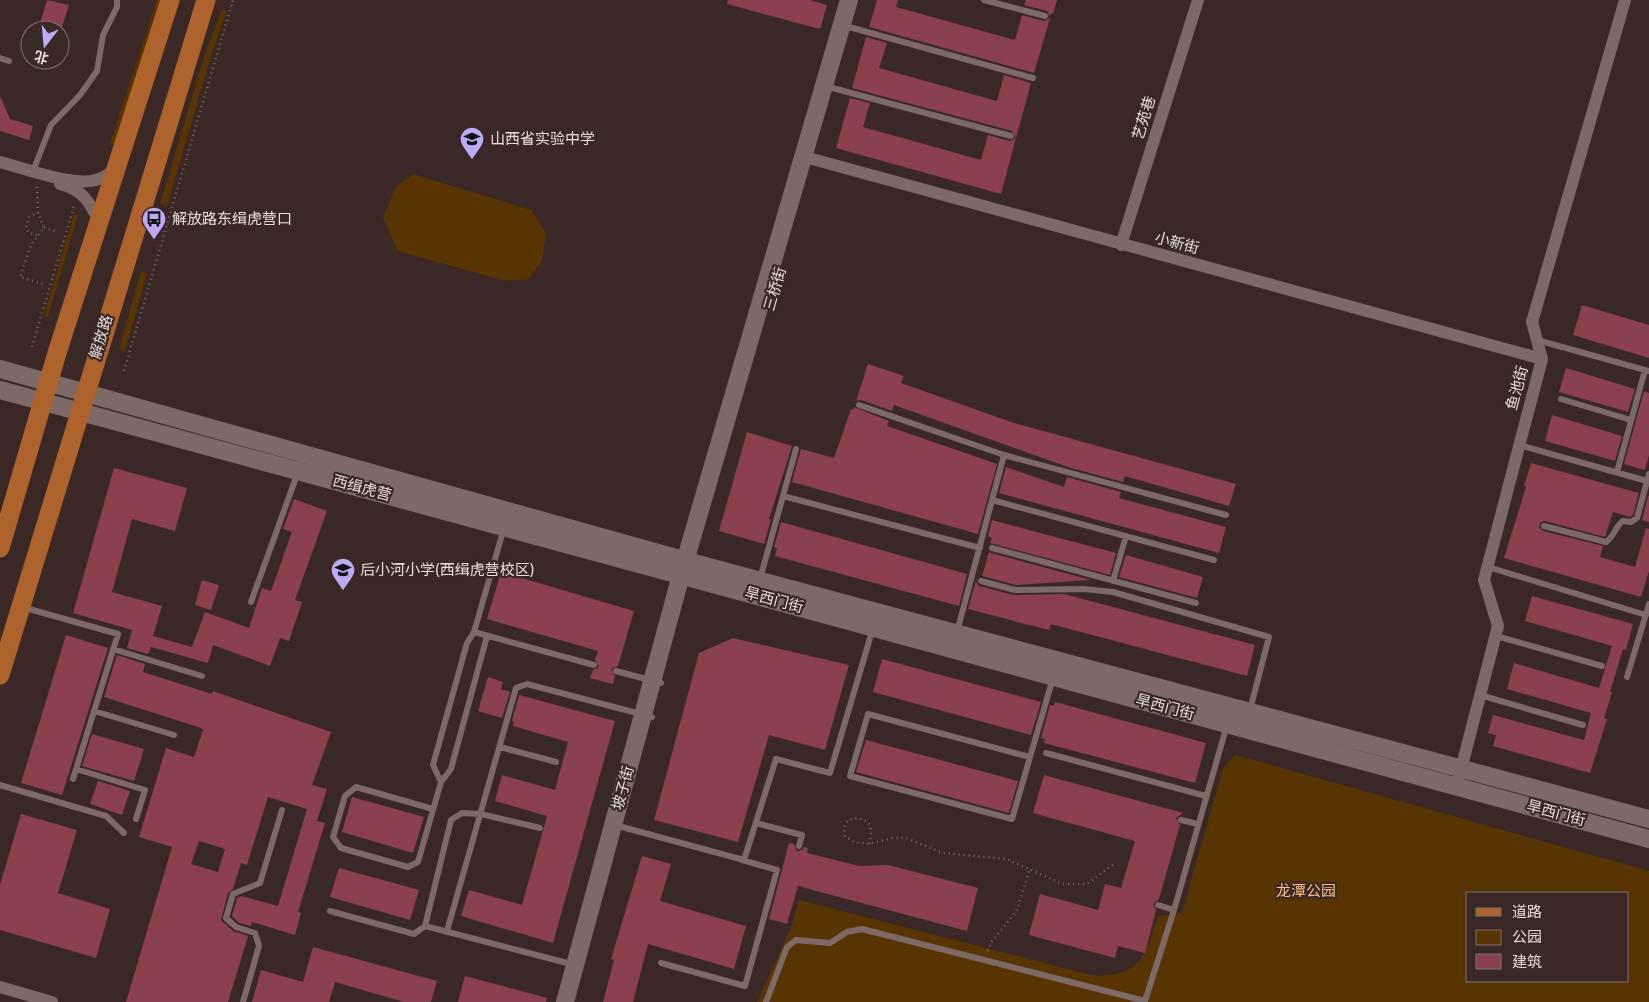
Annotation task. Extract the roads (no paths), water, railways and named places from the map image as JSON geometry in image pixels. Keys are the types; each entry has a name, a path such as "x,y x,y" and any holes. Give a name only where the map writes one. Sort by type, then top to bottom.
{"main road":[{"path":"0,548 48,382 170,0"},
{"name":"解放路","path":"0,675 84,392 206,0"},
{"name":"三桥街","path":"688,569 809,159 846,26 849,0"},
{"name":"三桥街","path":"846,26 858,0"},
{"name":"西缉虎营","path":"0,369 688,569"},
{"name":"西缉虎营","path":"0,390 504,527 688,569"},
{"name":"旱西门街","path":"688,569 760,581 1649,819"},
{"name":"旱西门街","path":"688,569 873,627 1649,839"},
{"name":"坡子街","path":"574,1002 579,966 688,569"},
{"name":"坡子街","path":"565,1002 579,966 622,827 647,716"}],"street":[{"name":"艺苑巷","path":"1121,245 1198,0"},
{"name":"鱼池街","path":"1457,786 1498,626 1484,580 1542,359 1532,322 1625,0"},
{"name":"小新街","path":"809,159 1542,359"},
{"path":"0,162 72,181 95,181 106,176 116,168"},
{"path":"0,167 70,186 89,200 98,222"},
{"path":"0,987 52,1002"}],"lane":[{"path":"33,170 51,125 80,95 97,71 102,35 118,0"},
{"path":"984,0 1045,16"},
{"path":"846,26 1033,78"},
{"path":"0,58 9,61"},
{"path":"829,87 1011,136"},
{"path":"1537,340 1647,371 1616,472"},
{"path":"1561,399 1632,420"},
{"path":"859,405 1004,455 1226,515"},
{"path":"1519,445 1647,481"},
{"path":"760,581 796,449"},
{"path":"957,634 1004,455"},
{"path":"251,602 298,471"},
{"path":"1544,526 1606,542 1614,536 1618,525 1624,521 1631,522 1637,518 1649,474"},
{"path":"783,496 980,548"},
{"path":"992,500 1214,560"},
{"path":"441,782 433,765 467,643 474,632 504,527"},
{"path":"1113,581 1126,536"},
{"path":"992,548 1196,603"},
{"path":"1488,567 1646,615"},
{"path":"981,581 1015,590 1084,589 1112,592 1269,637 1250,711"},
{"path":"1627,677 1649,604"},
{"path":"20,606 118,634 73,779"},
{"path":"742,860 744,860 776,759 830,773 873,627"},
{"path":"474,632 594,665"},
{"path":"433,808 356,787 345,796 333,837 341,848 408,867 418,862 441,782 451,769 487,636"},
{"path":"1496,636 1602,666"},
{"path":"113,649 202,676"},
{"path":"616,671 657,682"},
{"path":"1030,757 868,714 850,776 1012,819 1030,757 1053,676"},
{"path":"448,931 516,688 527,684 647,716"},
{"path":"1480,695 1583,725"},
{"path":"94,711 174,735"},
{"path":"766,1002 787,947 796,940 830,943 847,932 862,929 1145,1001 1174,910 1228,724"},
{"path":"500,747 556,762"},
{"path":"1046,753 1206,796"},
{"path":"76,769 146,790 136,818"},
{"path":"0,785 106,816 124,833"},
{"path":"243,1002 259,946 255,934 236,927 226,918 232,894 260,883 282,810"},
{"path":"330,911 414,934 425,926 451,820 462,813 481,814 540,828"},
{"path":"1181,820 1198,824"},
{"path":"756,823 802,835 799,846"},
{"path":"622,827 777,870 745,986 661,963"},
{"path":"1158,905 1174,910"},
{"path":"425,926 579,966"}],"place":[{"name":"山西省实验中学","path":"472,160"},
{"name":"解放路东缉虎营口","path":"154,240"},
{"name":"后小河小学(西缉虎营校区)","path":"343,591"}],"park label":[{"name":"龙潭公园","path":"1306,891"}]}
